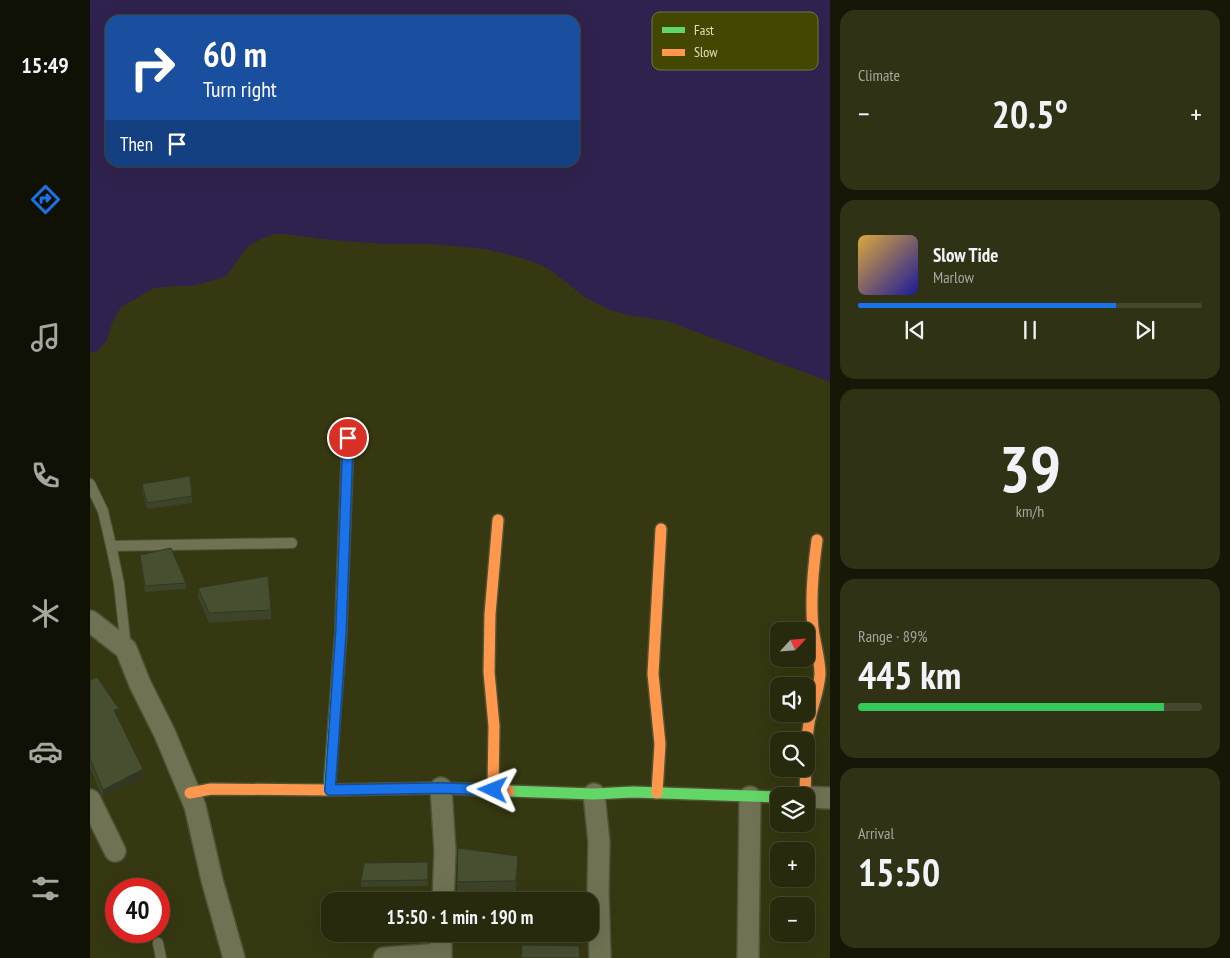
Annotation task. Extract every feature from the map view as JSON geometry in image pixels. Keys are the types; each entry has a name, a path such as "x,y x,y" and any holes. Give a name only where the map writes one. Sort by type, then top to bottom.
{"street":[{"path":"330,790 341,631 348,438"},
{"path":"493,790 494,726 489,672 490,614 498,520"},
{"path":"657,793 660,744 653,674 662,529"},
{"path":"806,787 807,739 811,713 820,680 813,628 812,596 817,540"},
{"path":"90,621 126,649 196,806 212,880 234,958"},
{"path":"190,792 211,788 330,790 441,788 594,794 633,792 770,797"},
{"path":"441,788 445,851 443,892"},
{"path":"594,794 599,842 600,958"},
{"path":"748,958 750,797"},
{"path":"815,797 830,798"},
{"path":"90,800 115,851"},
{"path":"384,958 441,949"}],"lane":[{"path":"90,484 103,512 119,584 126,649"},
{"path":"110,546 292,543"},
{"path":"158,944 161,958"}],"shaded area":[{"path":"90,0 830,0 830,382 667,321 627,315 608,309 586,298 542,265 518,257 485,249 431,244 386,244 330,240 285,234 275,234 248,246 226,276 191,286 154,288 121,307 112,323 107,340 98,351 90,353"}],"building":[{"path":"190,476 192,496 147,503 142,484"},
{"path":"171,548 186,583 145,586 140,555"},
{"path":"268,576 271,610 209,613 198,588"},
{"path":"97,677 119,709 114,710 143,769 103,790 90,759 90,680"},
{"path":"458,848 518,856 516,881 457,882"},
{"path":"428,862 428,880 361,881 364,863"},
{"path":"522,945 579,946 580,958 521,958"}],"traffic: fast":[{"path":"329,790 342,596"},
{"path":"509,791 594,794 633,792 770,797"}],"traffic: slow":[{"path":"342,596 348,438"},
{"path":"493,790 494,726 489,672 490,614 498,520"},
{"path":"657,793 660,744 653,674 661,529"},
{"path":"805,787 808,732 820,674 813,628 812,606 817,540"},
{"path":"190,793 211,789 329,790 441,788 509,791"}],"route":[{"path":"348,438 341,631 330,790 441,788 493,790"}]}
